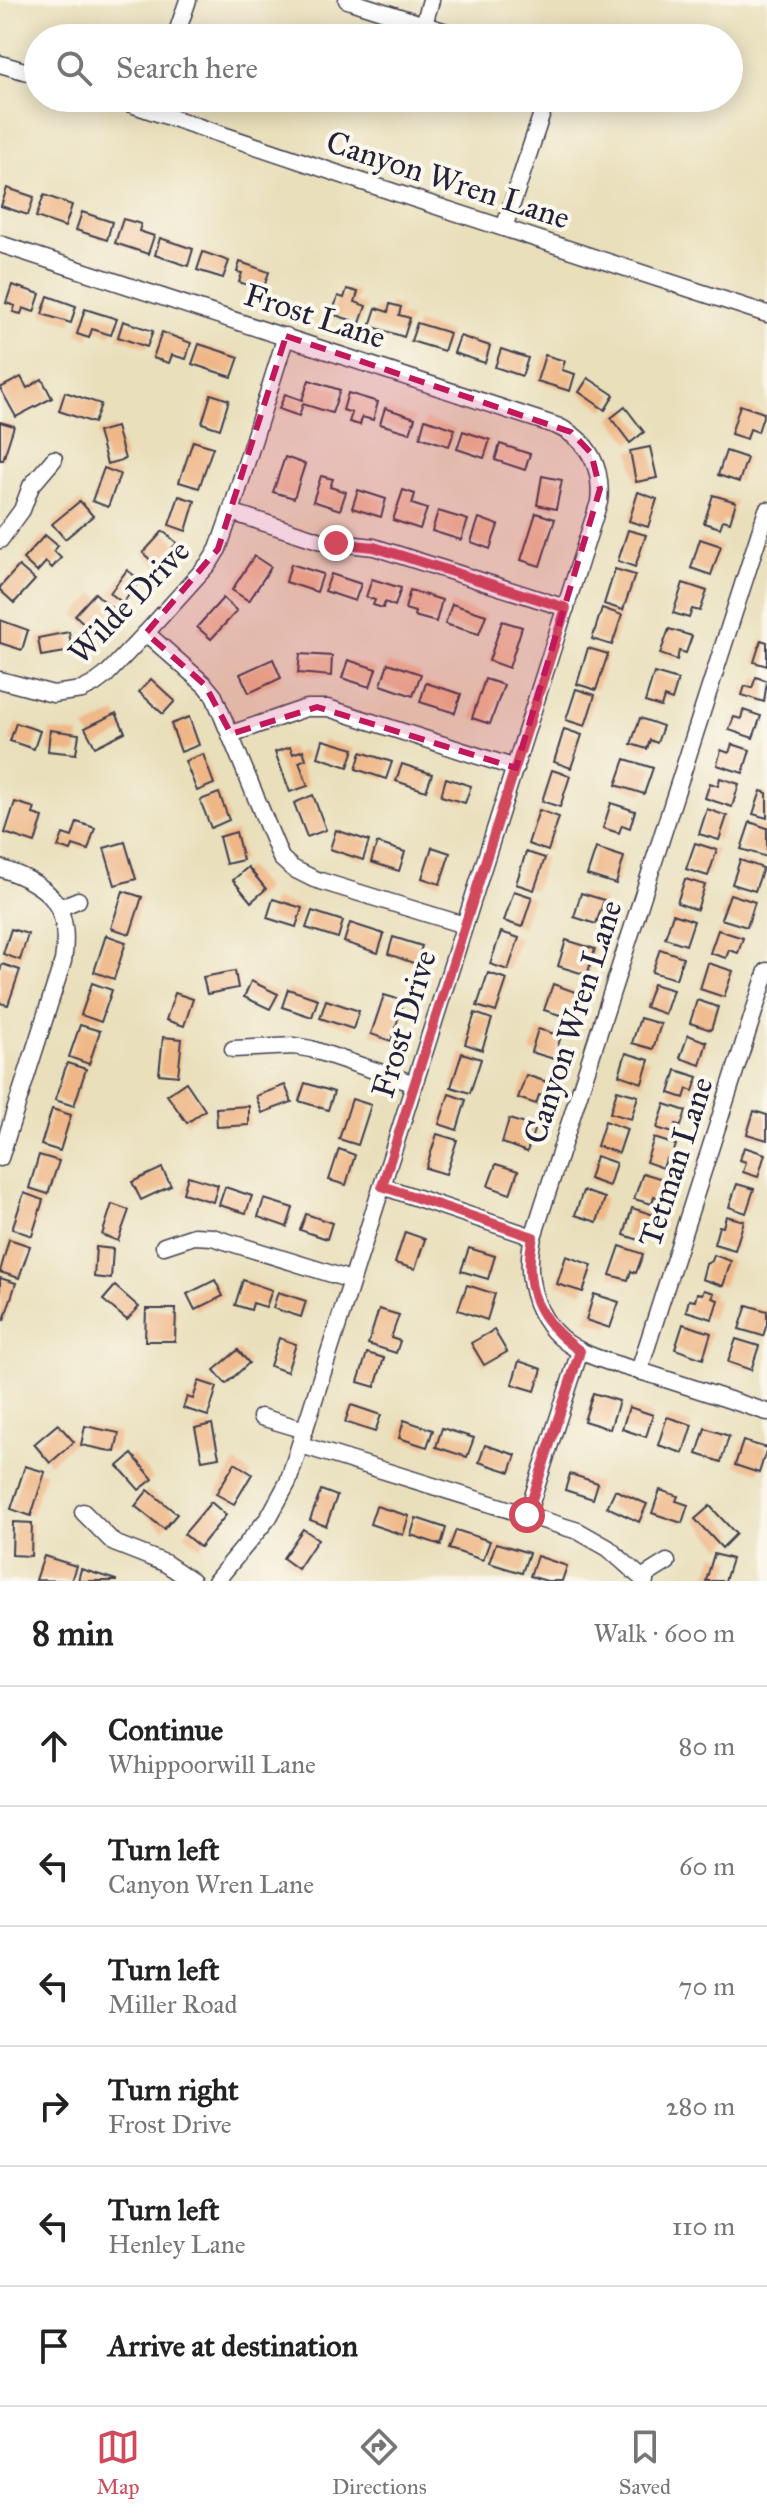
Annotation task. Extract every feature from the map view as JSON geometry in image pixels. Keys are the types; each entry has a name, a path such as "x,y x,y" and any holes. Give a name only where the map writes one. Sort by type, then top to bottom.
{"street":[{"path":"180,24 188,0"},
{"path":"347,0 424,24 431,0"},
{"path":"0,64 24,71"},
{"name":"Canyon Wren Lane","path":"175,112 504,228 767,314"},
{"path":"504,228 542,112"},
{"name":"Frost Lane","path":"0,244 557,426 583,442 596,465"},
{"name":"Wilde Drive","path":"0,680 53,694 82,690 106,675 210,562 231,512 286,336"},
{"path":"0,540 22,510 31,486 54,459"},
{"name":"Frost Drive","path":"216,1581 269,1517 288,1482 303,1438 599,502 596,465"},
{"name":"Canyon Wren Lane","path":"767,510 529,1257 536,1314 580,1351 767,1412"},
{"path":"231,512 321,541 374,547 566,608"},
{"path":"749,565 767,571"},
{"path":"146,633 205,685 219,705 281,858 292,868 314,879 464,925"},
{"path":"231,734 306,708 328,708 516,768"},
{"path":"0,868 35,882 49,893 59,908 66,929 63,961 0,1158"},
{"path":"59,908 78,900"},
{"name":"Tetman Lane","path":"639,1371 767,971"},
{"path":"233,1049 294,1046 311,1049 415,1084"},
{"path":"382,1186 533,1237"},
{"path":"164,1246 194,1236 212,1237 351,1280"},
{"path":"527,1515 580,1351"},
{"path":"261,1417 303,1438 595,1539 644,1579 667,1562"},
{"path":"83,1512 114,1543 165,1563 192,1581"}],"highlighted area":[{"path":"286,336 571,432 591,453 600,489 516,768 317,707 231,734 205,685 146,633 218,549"}],"building":[{"path":"7,188 34,197 28,215 1,206"},
{"path":"44,195 72,205 65,227 36,217"},
{"path":"82,212 112,222 107,240 76,230"},
{"path":"123,219 141,224 139,231 154,236 148,254 115,243"},
{"path":"160,238 193,249 188,266 155,255"},
{"path":"203,252 229,261 223,278 197,270"},
{"path":"240,262 269,272 263,290 239,282 242,273 237,272"},
{"path":"12,285 40,294 34,312 23,308 21,314 13,312 15,306 6,303"},
{"path":"347,289 358,292 355,302 366,306 360,323 332,314 338,296 344,298"},
{"path":"48,296 76,306 71,323 42,314"},
{"path":"390,304 401,307 399,315 410,318 404,337 370,326 376,308 388,312"},
{"path":"85,309 117,319 111,335 92,329 89,338 77,334"},
{"path":"123,321 153,331 147,347 118,337"},
{"path":"417,323 450,333 444,351 411,341"},
{"path":"162,332 191,343 186,359 172,355 169,363 153,358"},
{"path":"460,336 490,346 485,363 454,353"},
{"path":"199,344 239,357 232,377 192,364"},
{"path":"501,349 528,358 522,376 495,367"},
{"path":"545,355 565,361 562,370 575,374 570,391 537,381"},
{"path":"21,377 27,388 42,379 52,398 16,417 0,388"},
{"path":"588,378 614,395 605,410 579,392"},
{"path":"309,380 340,390 332,413 303,404 299,416 279,409 285,394 302,400"},
{"path":"65,392 101,404 94,423 59,411"},
{"path":"348,393 378,402 373,420 362,417 360,425 349,422 352,413 343,410"},
{"path":"211,394 229,400 220,429 202,423"},
{"path":"740,405 764,413 758,432 750,429 747,439 731,434"},
{"path":"625,407 644,432 630,443 611,418"},
{"path":"385,408 415,418 410,433 380,424"},
{"path":"425,419 455,429 449,446 420,437"},
{"path":"0,422 14,426 3,460 0,460"},
{"path":"116,427 125,459 107,464 98,432"},
{"path":"463,431 490,440 484,458 457,449"},
{"path":"193,441 213,447 199,488 179,482"},
{"path":"500,444 530,454 525,470 495,460"},
{"path":"650,447 657,478 636,482 630,451"},
{"path":"726,451 747,458 739,482 718,475"},
{"path":"285,457 305,464 294,498 273,492"},
{"path":"104,468 120,474 108,507 92,501"},
{"path":"321,476 333,479 330,487 346,492 340,510 313,501"},
{"path":"542,476 562,480 556,509 537,505"},
{"path":"358,490 386,499 381,517 352,508"},
{"path":"403,490 415,494 412,504 427,509 420,529 393,520"},
{"path":"638,492 657,499 648,527 629,521"},
{"path":"713,495 736,502 730,522 723,520 720,528 704,523"},
{"path":"179,496 195,501 186,531 169,525"},
{"path":"80,501 93,516 65,539 52,524"},
{"path":"438,511 468,520 461,540 432,531"},
{"path":"536,513 555,519 540,566 521,560"},
{"path":"479,518 498,525 490,549 471,542"},
{"path":"628,530 646,535 635,567 618,561"},
{"path":"163,531 177,543 157,566 143,553"},
{"path":"45,535 58,546 54,551 61,558 52,568 46,562 37,572 23,559"},
{"path":"700,539 721,546 711,575 691,568"},
{"path":"254,556 271,567 249,601 232,590"},
{"path":"291,564 323,574 317,592 286,582"},
{"path":"19,566 35,580 14,603 0,587"},
{"path":"615,569 635,575 623,610 604,604"},
{"path":"127,570 140,580 123,603 110,593"},
{"path":"331,574 361,584 355,601 325,591"},
{"path":"372,579 401,588 395,606 385,602 383,608 373,605 375,600 366,597"},
{"path":"683,583 707,591 700,611 692,609 689,618 673,613"},
{"path":"410,590 442,600 436,622 414,616 415,612 405,609"},
{"path":"95,593 114,610 93,632 75,615"},
{"path":"223,598 237,611 211,639 197,627"},
{"path":"452,604 486,615 479,634 445,624"},
{"path":"602,608 622,615 612,645 592,639"},
{"path":"0,620 28,630 22,650 0,643"},
{"path":"502,621 522,627 509,668 489,661"},
{"path":"669,629 692,636 686,653 679,651 677,660 660,654"},
{"path":"69,632 72,651 41,656 38,638"},
{"path":"761,640 767,642 767,666 754,662"},
{"path":"588,648 608,654 596,690 577,684"},
{"path":"300,654 332,656 331,676 298,673"},
{"path":"273,659 281,678 249,693 240,674"},
{"path":"348,660 376,669 370,687 342,678"},
{"path":"388,663 421,674 413,696 381,685"},
{"path":"654,673 678,680 672,700 664,697 661,707 645,702"},
{"path":"756,677 767,681 764,702 742,695 745,686 752,688"},
{"path":"151,679 175,701 163,714 139,692"},
{"path":"485,679 504,685 490,724 472,718"},
{"path":"426,683 461,694 455,713 420,702"},
{"path":"576,689 595,695 585,726 566,720"},
{"path":"743,710 761,716 753,738 729,730 734,717 741,719"},
{"path":"116,713 125,732 95,747 85,728"},
{"path":"189,717 199,745 181,752 171,724"},
{"path":"640,718 663,726 657,743 650,740 647,749 631,744"},
{"path":"16,723 40,731 34,749 10,741"},
{"path":"564,729 582,735 571,768 554,762"},
{"path":"50,730 79,734 76,754 48,751"},
{"path":"323,740 354,749 348,767 318,757"},
{"path":"732,744 750,750 743,773 717,765 721,750 729,753"},
{"path":"290,747 293,754 303,750 306,759 299,762 308,786 290,792 275,752"},
{"path":"361,752 392,762 386,779 356,769"},
{"path":"203,754 214,784 197,791 185,761"},
{"path":"625,759 653,768 644,794 616,785"},
{"path":"402,764 432,774 426,791 396,781"},
{"path":"552,770 570,776 560,807 542,801"},
{"path":"446,778 471,786 465,803 441,796"},
{"path":"720,778 739,784 732,807 705,798 710,783 718,786"},
{"path":"761,791 767,793 767,818 753,814"},
{"path":"219,793 229,820 211,828 200,800"},
{"path":"313,795 326,830 307,837 294,803"},
{"path":"15,802 35,808 33,814 43,817 35,843 5,833"},
{"path":"611,803 635,811 630,828 622,825 619,833 603,828"},
{"path":"707,809 727,816 719,840 699,834"},
{"path":"539,810 559,817 548,851 528,844"},
{"path":"77,822 95,828 88,850 73,845 71,851 58,847 63,834 72,837"},
{"path":"750,822 767,828 767,857 741,849"},
{"path":"336,830 369,841 363,860 330,849"},
{"path":"236,832 243,860 226,864 219,837"},
{"path":"125,842 136,879 115,885 104,848"},
{"path":"377,843 405,852 399,871 371,862"},
{"path":"695,843 717,850 708,876 686,869"},
{"path":"432,847 450,853 440,884 422,878"},
{"path":"596,848 624,857 616,884 587,875"},
{"path":"526,852 545,858 534,890 516,884"},
{"path":"740,860 763,868 755,891 732,884"},
{"path":"248,867 266,889 251,902 233,880"},
{"path":"685,879 705,885 697,910 677,903"},
{"path":"123,891 142,897 130,934 111,928"},
{"path":"514,891 532,897 522,927 504,921"},
{"path":"581,893 604,900 596,924 574,917"},
{"path":"730,894 755,902 747,927 721,919"},
{"path":"273,899 302,908 296,927 267,918"},
{"path":"312,911 343,921 338,938 306,928"},
{"path":"673,914 694,921 686,945 665,938"},
{"path":"350,923 384,934 378,953 344,942"},
{"path":"11,929 28,934 20,960 3,954"},
{"path":"718,930 743,938 738,953 729,950 726,958 710,953"},
{"path":"501,932 519,938 508,970 490,964"},
{"path":"106,935 126,942 114,979 94,972"},
{"path":"393,937 422,946 416,964 388,954"},
{"path":"566,940 595,949 587,975 558,966"},
{"path":"660,949 683,957 676,979 652,972"},
{"path":"708,963 733,971 724,997 700,989"},
{"path":"2,964 20,970 8,1005 0,1003"},
{"path":"235,971 238,988 207,994 203,977"},
{"path":"488,973 507,979 496,1012 477,1006"},
{"path":"251,981 278,994 270,1009 244,997"},
{"path":"92,983 112,990 101,1022 81,1015"},
{"path":"553,984 578,993 570,1018 544,1010"},
{"path":"653,984 673,990 665,1014 645,1007"},
{"path":"288,989 318,999 312,1017 282,1007"},
{"path":"175,993 193,999 184,1026 166,1020"},
{"path":"384,995 404,1001 391,1041 371,1034"},
{"path":"326,1000 359,1011 353,1029 320,1018"},
{"path":"697,1000 718,1007 711,1030 690,1023"},
{"path":"475,1013 492,1019 482,1050 465,1044"},
{"path":"640,1018 661,1024 653,1049 632,1043"},
{"path":"80,1025 100,1031 89,1064 69,1057"},
{"path":"538,1029 561,1036 554,1059 531,1052"},
{"path":"688,1035 707,1042 700,1065 680,1058"},
{"path":"163,1037 182,1039 178,1076 159,1074"},
{"path":"462,1053 481,1059 470,1093 451,1087"},
{"path":"626,1053 649,1060 642,1083 619,1075"},
{"path":"67,1063 86,1069 74,1106 55,1100"},
{"path":"676,1070 698,1077 693,1091 687,1089 684,1098 669,1093"},
{"path":"526,1075 550,1083 545,1097 539,1095 536,1104 518,1098"},
{"path":"186,1082 205,1110 187,1123 167,1095"},
{"path":"305,1083 334,1092 328,1110 299,1101"},
{"path":"285,1085 292,1102 262,1113 256,1096"},
{"path":"617,1090 638,1096 631,1119 610,1113"},
{"path":"449,1094 466,1100 457,1130 439,1124"},
{"path":"352,1099 371,1105 358,1145 339,1139"},
{"path":"665,1104 686,1111 681,1126 676,1124 673,1133 657,1128"},
{"path":"249,1106 249,1125 217,1127 216,1108"},
{"path":"52,1109 71,1115 60,1151 41,1145"},
{"path":"754,1111 767,1115 767,1140 747,1134"},
{"path":"509,1119 535,1127 527,1152 502,1143"},
{"path":"605,1121 627,1129 619,1153 597,1146"},
{"path":"437,1134 457,1140 446,1174 426,1168"},
{"path":"654,1138 676,1145 671,1160 666,1159 663,1168 646,1162"},
{"path":"744,1147 765,1154 758,1177 743,1172 746,1162 740,1160"},
{"path":"339,1149 355,1155 346,1185 329,1180"},
{"path":"39,1155 59,1161 48,1194 29,1188"},
{"path":"596,1156 616,1163 609,1186 589,1179"},
{"path":"496,1164 518,1171 510,1194 488,1186"},
{"path":"162,1168 171,1186 141,1200 132,1182"},
{"path":"643,1173 666,1180 660,1198 654,1196 652,1204 634,1199"},
{"path":"188,1176 218,1185 213,1202 183,1193"},
{"path":"737,1184 754,1189 746,1213 729,1207"},
{"path":"225,1187 252,1196 246,1213 219,1205"},
{"path":"583,1191 605,1198 597,1222 575,1215"},
{"path":"24,1193 43,1200 32,1236 12,1229"},
{"path":"264,1199 293,1208 287,1227 258,1217"},
{"path":"112,1204 129,1210 118,1241 102,1235"},
{"path":"632,1208 654,1215 645,1242 624,1235"},
{"path":"306,1214 332,1223 327,1239 300,1230"},
{"path":"726,1216 744,1221 735,1250 714,1244 719,1226 723,1227"},
{"path":"405,1232 425,1239 415,1269 395,1263"},
{"path":"9,1239 30,1246 19,1278 0,1272"},
{"path":"620,1246 643,1254 636,1273 631,1271 628,1280 610,1275"},
{"path":"96,1247 113,1249 111,1279 94,1277"},
{"path":"469,1248 495,1256 488,1279 461,1271"},
{"path":"714,1255 731,1261 723,1286 702,1279 706,1264 712,1261"},
{"path":"566,1256 592,1265 583,1292 557,1284"},
{"path":"0,1278 16,1283 4,1320 0,1318"},
{"path":"215,1280 223,1296 195,1310 187,1294"},
{"path":"243,1280 272,1290 266,1307 253,1303 251,1310 235,1305"},
{"path":"467,1285 495,1294 487,1320 458,1310"},
{"path":"115,1286 139,1307 127,1320 103,1300"},
{"path":"704,1290 714,1293 712,1298 718,1300 712,1319 686,1311 689,1300 695,1301 697,1293 702,1294"},
{"path":"278,1292 306,1301 301,1317 273,1308"},
{"path":"594,1294 619,1302 610,1328 586,1320"},
{"path":"747,1305 767,1311 763,1336 739,1329"},
{"path":"146,1309 176,1309 175,1341 145,1341"},
{"path":"379,1309 399,1315 391,1338 400,1341 396,1353 368,1344"},
{"path":"683,1324 711,1333 703,1359 675,1349"},
{"path":"494,1330 507,1352 484,1365 471,1343"},
{"path":"279,1338 296,1344 287,1372 270,1366"},
{"path":"736,1339 759,1346 751,1370 728,1362"},
{"path":"238,1350 249,1363 226,1384 214,1370"},
{"path":"367,1353 384,1358 375,1387 358,1382"},
{"path":"519,1361 542,1369 535,1391 512,1384"},
{"path":"199,1381 217,1387 208,1416 183,1408 187,1397 193,1399"},
{"path":"593,1393 619,1401 610,1429 584,1421"},
{"path":"351,1405 381,1415 375,1432 345,1422"},
{"path":"629,1407 653,1415 646,1437 622,1429"},
{"path":"667,1417 692,1425 683,1453 658,1445"},
{"path":"404,1420 433,1430 427,1447 399,1438"},
{"path":"58,1424 74,1442 50,1463 34,1444"},
{"path":"212,1424 219,1457 202,1460 195,1428"},
{"path":"85,1426 119,1433 115,1452 81,1445"},
{"path":"442,1428 474,1438 467,1457 436,1447"},
{"path":"705,1428 729,1436 721,1462 697,1454"},
{"path":"743,1441 767,1448 759,1473 735,1465"},
{"path":"485,1445 516,1455 510,1472 479,1462"},
{"path":"132,1454 153,1479 139,1490 118,1466"},
{"path":"235,1463 252,1474 234,1504 216,1494"},
{"path":"25,1466 45,1472 31,1516 11,1509"},
{"path":"570,1474 598,1483 593,1499 565,1490"},
{"path":"148,1490 177,1514 164,1529 135,1506"},
{"path":"321,1490 337,1496 326,1526 310,1520"},
{"path":"615,1490 647,1504 639,1522 607,1507"},
{"path":"660,1490 678,1496 676,1501 688,1505 682,1523 652,1513"},
{"path":"211,1502 226,1515 200,1547 184,1534"},
{"path":"376,1506 409,1516 403,1535 370,1524"},
{"path":"710,1506 736,1534 722,1548 695,1519"},
{"path":"416,1518 446,1528 441,1545 411,1535"},
{"path":"13,1522 32,1523 31,1556 12,1555"},
{"path":"303,1529 318,1539 298,1569 283,1558"},
{"path":"456,1530 490,1541 483,1560 449,1549"},
{"path":"496,1543 529,1553 522,1573 489,1563"},
{"path":"714,1554 732,1559 725,1581 706,1581"},
{"path":"44,1556 76,1566 71,1581 36,1580"},
{"path":"537,1556 567,1566 562,1581 530,1576"},
{"path":"81,1569 116,1580 116,1581 78,1581"}],"route":[{"path":"336,543 374,547 566,608 382,1186 533,1237 529,1275 540,1312 552,1328 580,1351 527,1515"}]}
